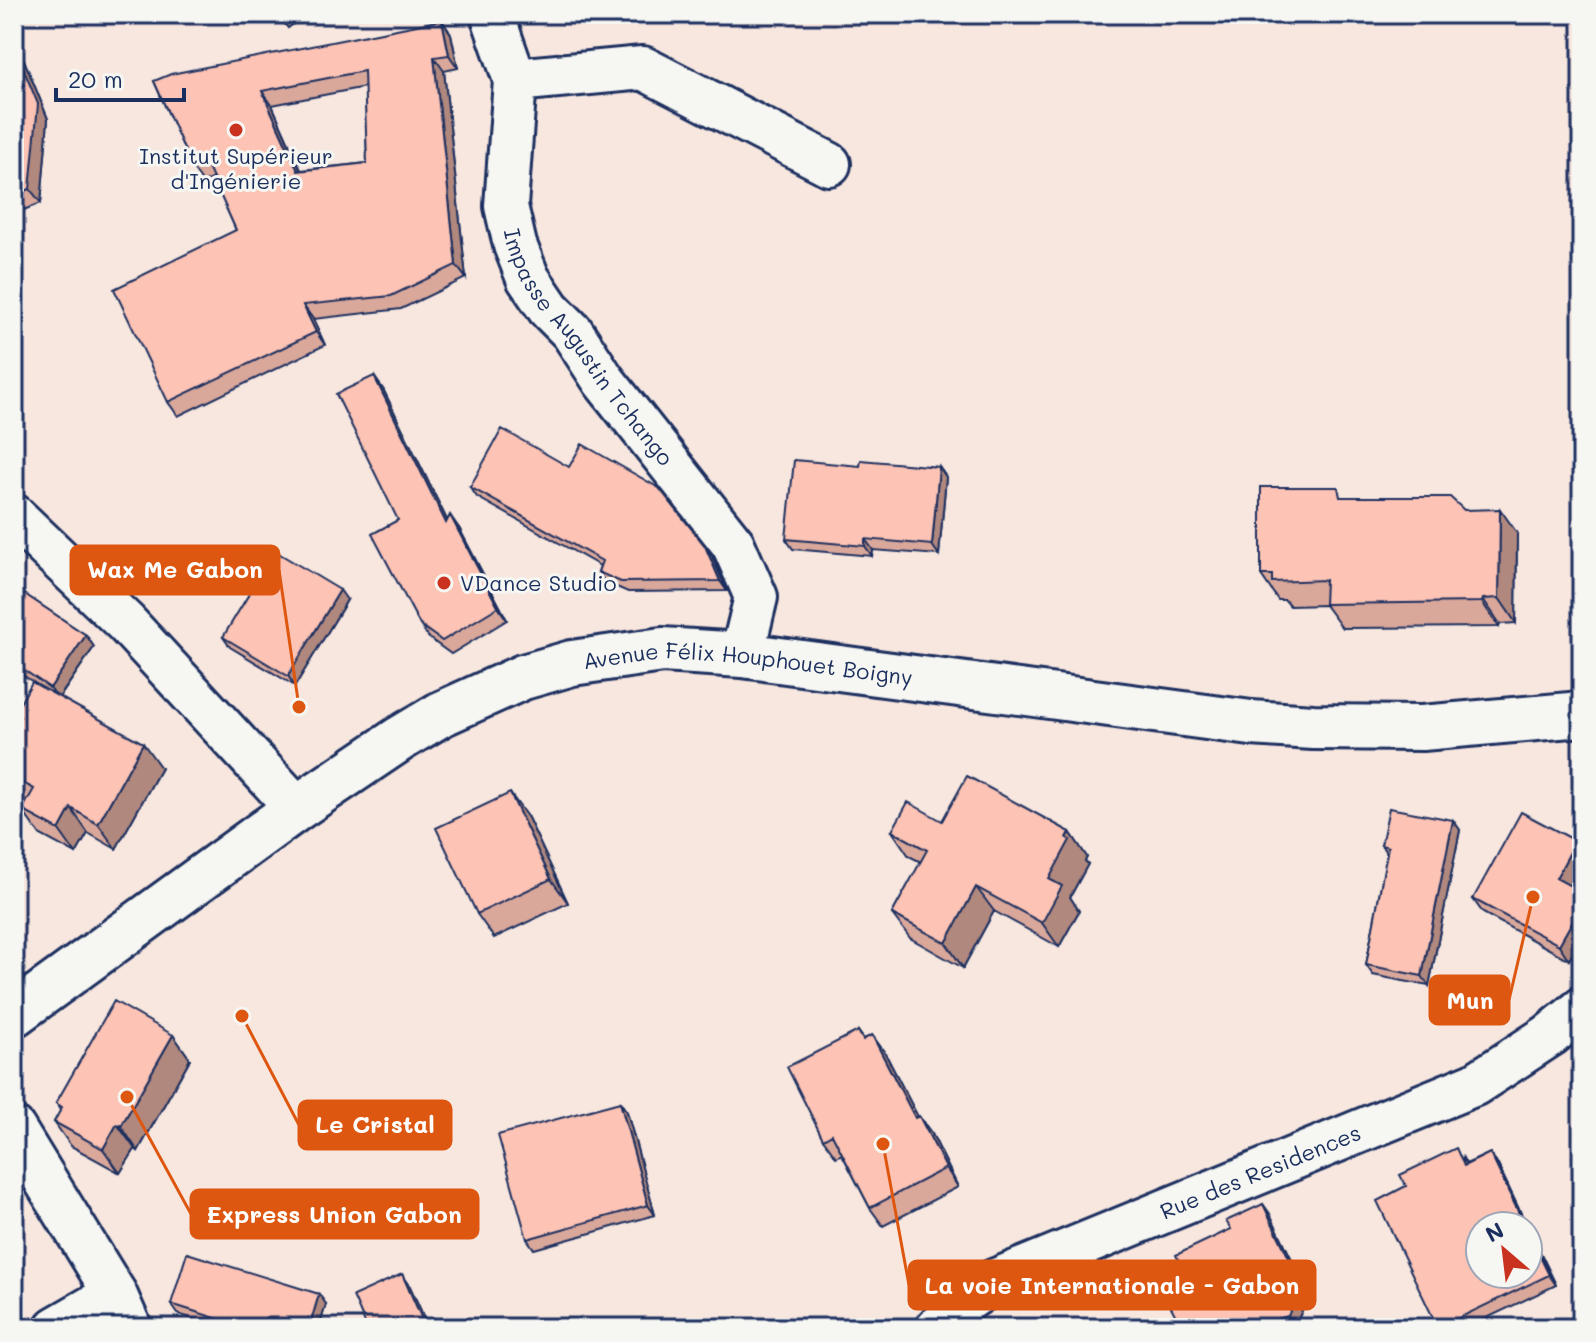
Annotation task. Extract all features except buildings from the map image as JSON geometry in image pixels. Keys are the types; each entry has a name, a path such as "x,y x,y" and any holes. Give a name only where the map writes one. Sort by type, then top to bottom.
{"main road":[{"name":"Avenue Félix Houphouet Boigny","path":"14,1014 297,808 401,738 441,714 523,677 572,663 662,650 742,655 1251,723 1313,727 1422,728 1582,714"}],"street":[{"name":"Impasse Augustin Tchango","path":"492,14 515,80 506,206 515,245 528,278 549,309 572,332 604,381 733,544 756,597 742,655"},
{"path":"515,80 643,68 829,164"},
{"path":"14,516 126,623 297,808"},
{"name":"Rue des Residences","path":"937,1328 964,1302 994,1281 1475,1084 1538,1043 1582,1009"},
{"path":"14,1129 123,1311 56,1328"}],"place":[{"name":"Institut Supérieur d'Ingénierie","path":"236,130"},
{"name":"VDance Studio","path":"444,583"},
{"name":"Wax Me Gabon","path":"299,707"},
{"name":"Mun","path":"1533,897"},
{"name":"Le Cristal","path":"242,1016"},
{"name":"Express Union Gabon","path":"127,1097"},
{"name":"La voie Internationale - Gabon","path":"883,1144"}]}
